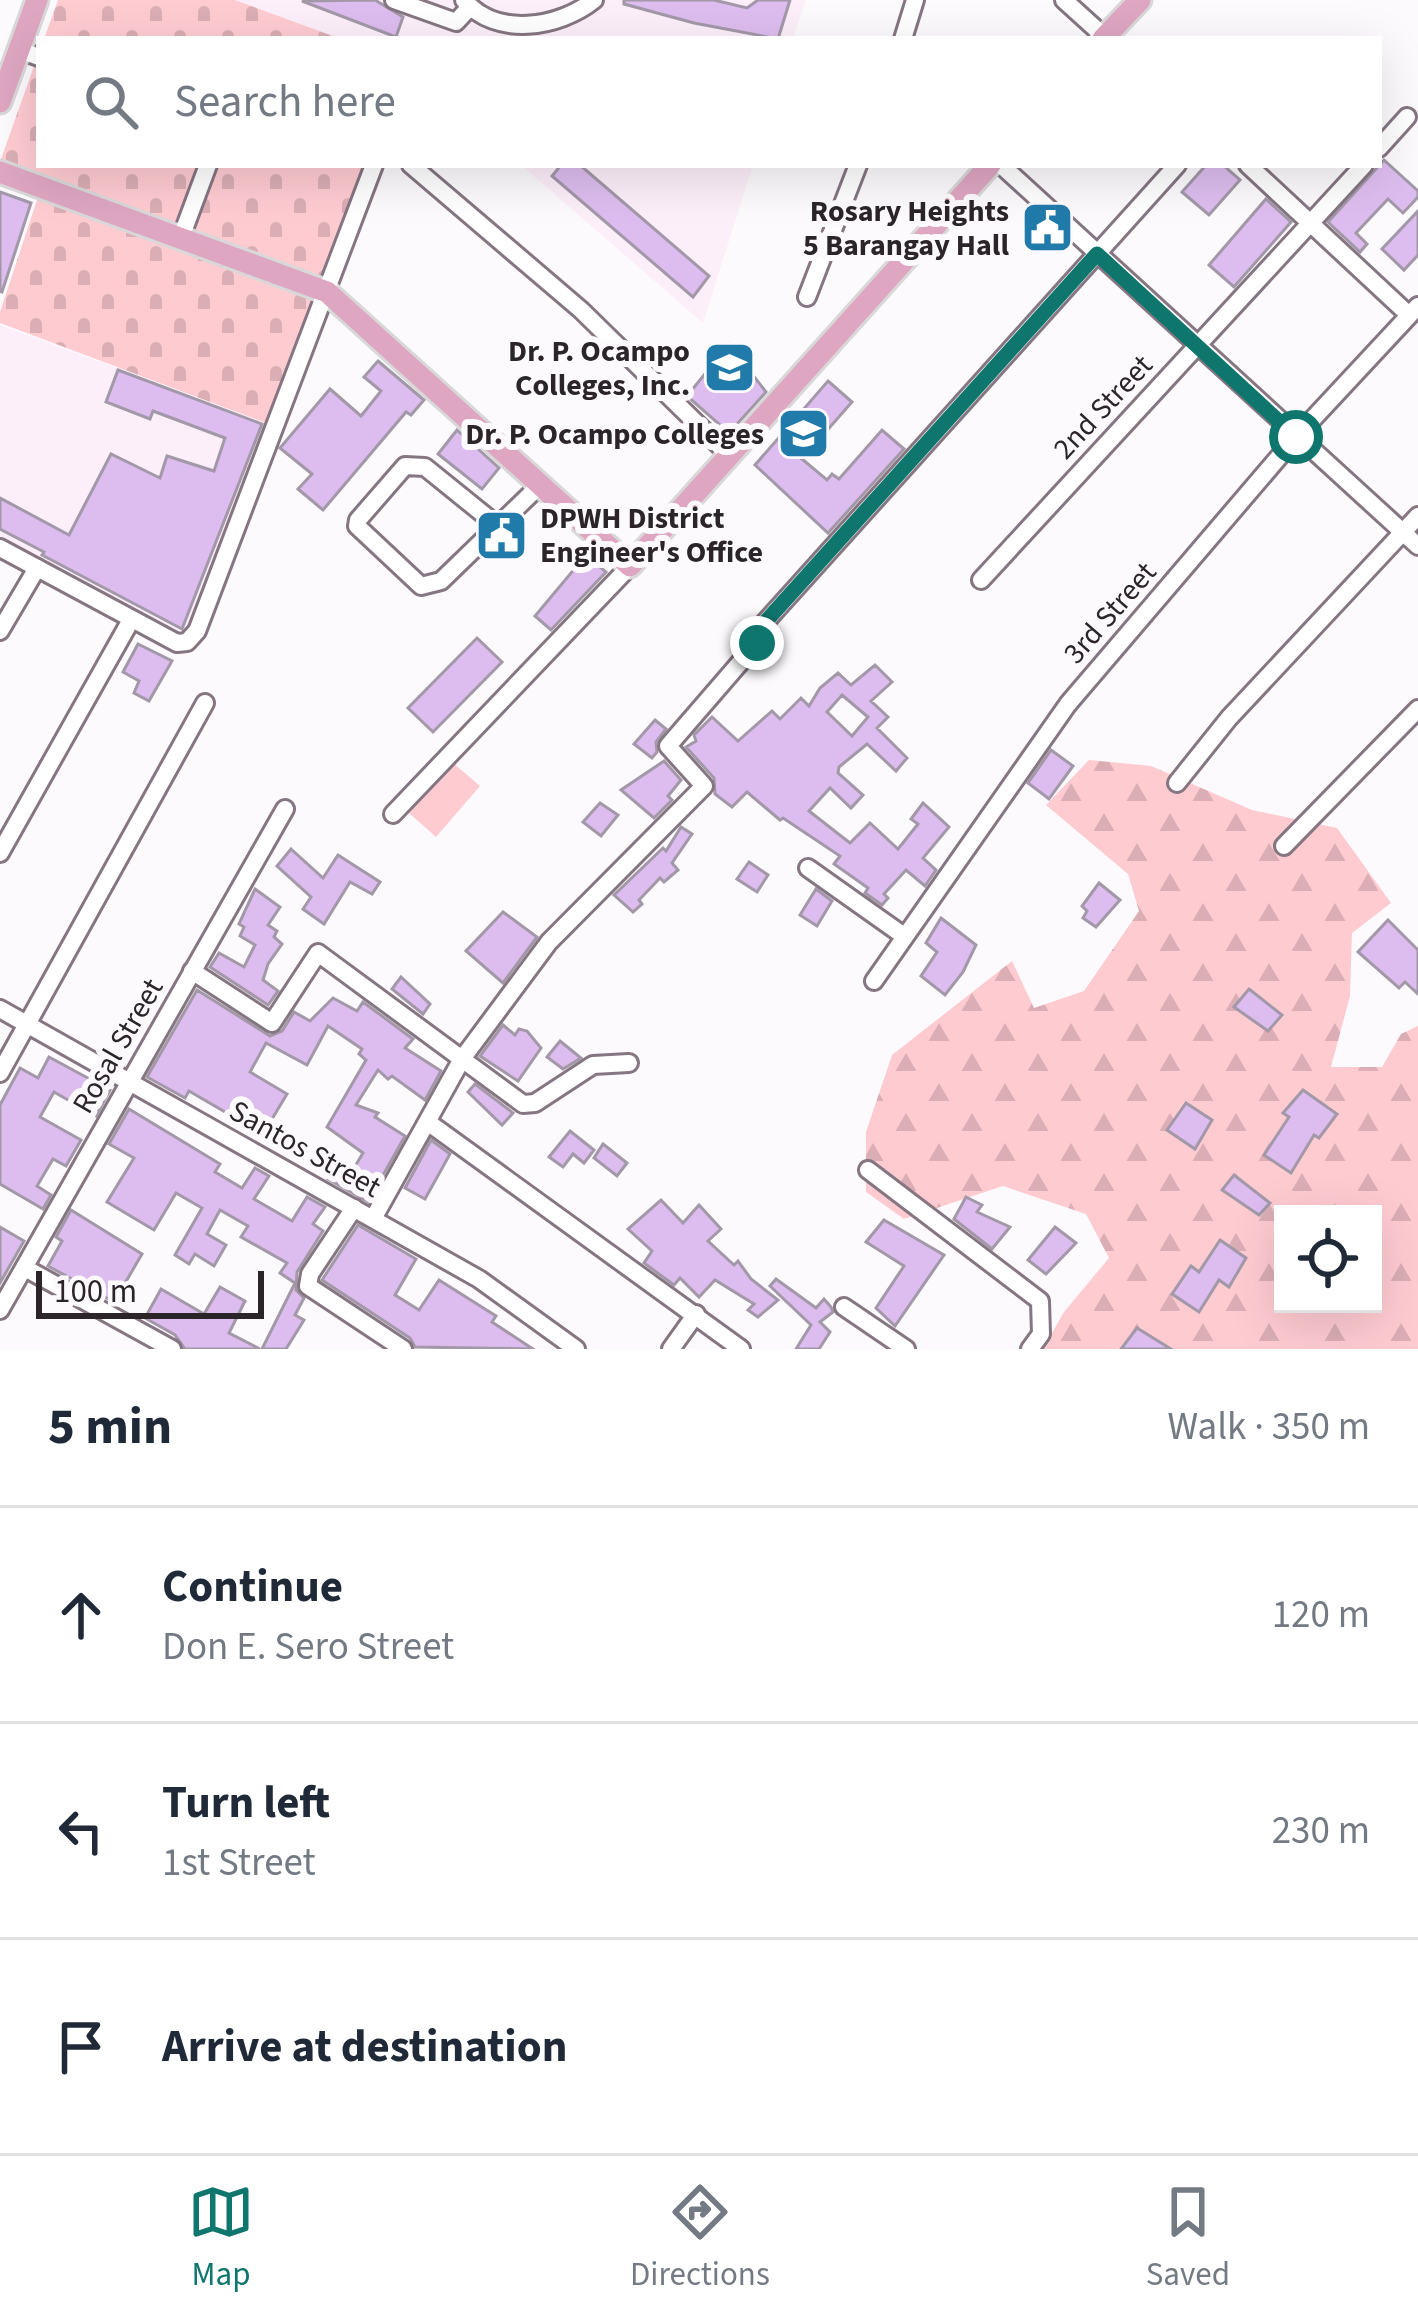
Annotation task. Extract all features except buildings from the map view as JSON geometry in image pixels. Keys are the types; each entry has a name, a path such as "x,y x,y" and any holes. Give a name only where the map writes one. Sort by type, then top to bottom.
{"main road":[{"path":"0,102 29,53 38,0"},
{"path":"1107,36 1140,0"},
{"path":"0,172 327,292 630,566 987,168"}],"street":[{"path":"394,0 456,22 466,4 496,20 524,25 554,22 594,0"},
{"path":"904,36 915,0"},
{"path":"1064,0 1103,36"},
{"path":"1382,145 1407,117"},
{"path":"179,240 207,168"},
{"path":"0,548 176,643 188,642 197,631 373,168"},
{"path":"415,168 581,310 730,454"},
{"path":"807,297 857,168"},
{"path":"1004,168 1418,546"},
{"path":"374,1217 462,1059 549,942 704,786 668,746 757,643 759,629 1174,168"},
{"path":"1251,168 1414,310"},
{"name":"2nd Street","path":"981,580 1361,168"},
{"name":"3rd Street","path":"874,981 1068,704 1296,437 1414,310"},
{"path":"498,526 425,466 414,464 405,466 358,520 358,526 421,586 442,581 498,526 540,484"},
{"path":"1177,783 1229,718 1418,516"},
{"path":"393,814 630,566"},
{"path":"0,631 37,568"},
{"path":"0,853 131,620"},
{"path":"0,1073 206,704"},
{"path":"1285,846 1418,710"},
{"name":"Rosal Street","path":"0,1310 285,809"},
{"path":"808,868 904,936"},
{"path":"192,971 272,1023 318,953 517,1102 529,1104 584,1069 629,1063"},
{"name":"Santos Street","path":"0,1009 374,1217 479,1279 576,1349"},
{"path":"429,1123 741,1349"},
{"path":"868,1170 1040,1301 1041,1334 1030,1349"},
{"path":"354,1208 310,1274 308,1286 403,1349"},
{"path":"26,1268 172,1349"},
{"path":"844,1307 906,1349"},
{"path":"671,1349 696,1314"}],"shaded area":[{"path":"235,0 806,0 794,36 333,36"},
{"path":"524,168 752,168 703,323"},
{"path":"0,325 266,423 193,629 178,636 0,538"}],"green space":[{"path":"58,0 235,0 333,36 45,36"},
{"path":"36,60 36,168 365,168 325,277 0,162"},
{"path":"38,197 318,299 271,425 0,323"},
{"path":"1089,760 1151,766 1252,810 1337,828 1391,903 1352,933 1350,996 1331,1067 1382,1067 1401,1034 1418,1026 1418,1349 1043,1349 1064,1312 1109,1258 1086,1214 1003,1186 904,1219 866,1192 866,1132 892,1055 1012,961 1034,1008 1084,991 1139,911 1128,874 1046,805"},
{"path":"453,763 480,786 436,837 409,813"}],"place":[{"name":"Rosary Heights 5 Barangay Hall","path":"1048,228"},
{"name":"Dr. P. Ocampo Colleges, Inc.","path":"729,368"},
{"name":"Dr. P. Ocampo Colleges","path":"803,434"},
{"name":"DPWH District Engineer's Office","path":"501,535"}],"route":[{"path":"757,643 759,629 1097,254 1296,437"}]}
